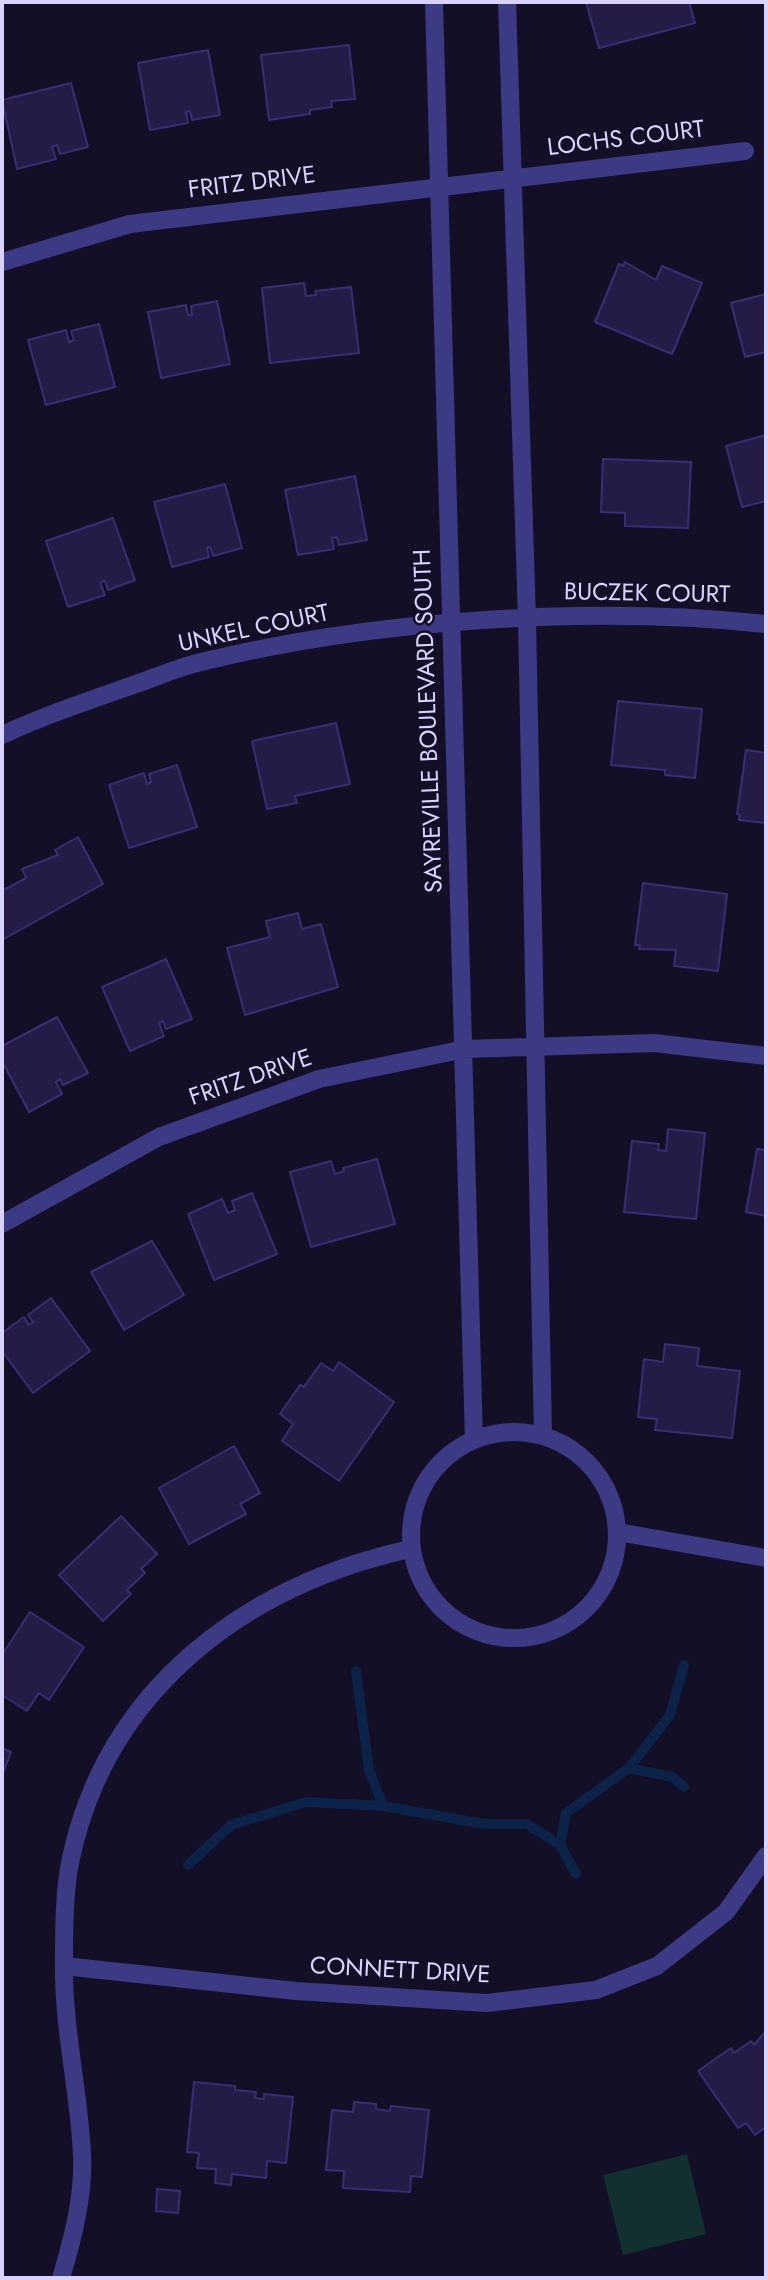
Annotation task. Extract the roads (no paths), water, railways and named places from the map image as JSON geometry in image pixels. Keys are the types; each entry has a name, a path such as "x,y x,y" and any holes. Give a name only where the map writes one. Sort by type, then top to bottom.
{"street":[{"name":"SAYREVILLE BOULEVARD SOUTH","path":"434,2 474,1440"},
{"path":"508,2 527,618 543,1436"},
{"name":"LOCHS COURT","path":"513,177 745,150"},
{"name":"FRITZ DRIVE","path":"2,262 130,224 513,177"},
{"name":"BUCZEK COURT","path":"527,618 708,617 766,624"},
{"name":"UNKEL COURT","path":"2,735 49,714 200,662 332,638 527,618"},
{"name":"FRITZ DRIVE","path":"2,1224 159,1137 319,1079 465,1049 537,1045 654,1043 766,1056"},
{"path":"508,1432 543,1436 568,1447 593,1468 609,1494 618,1532 611,1572 587,1610 550,1633 523,1639 492,1637 447,1616 420,1581 410,1549 412,1510 423,1484 443,1459 474,1440 508,1432"},
{"path":"618,1532 766,1558"},
{"path":"61,2278 77,2223 82,2156 64,1966 71,1859 98,1778 149,1694 201,1644 262,1602 365,1559 410,1549"},
{"name":"CONNETT DRIVE","path":"64,1966 296,1992 487,2003 596,1990 657,1966 726,1912 766,1856"}],"waterway":[{"path":"576,1874 560,1845 566,1813 629,1768 670,1715 684,1665"},
{"path":"356,1671 369,1770 383,1806 484,1824 527,1824 560,1845"},
{"path":"629,1768 672,1777 684,1787"},
{"path":"188,1865 231,1825 306,1802 383,1806"}]}
